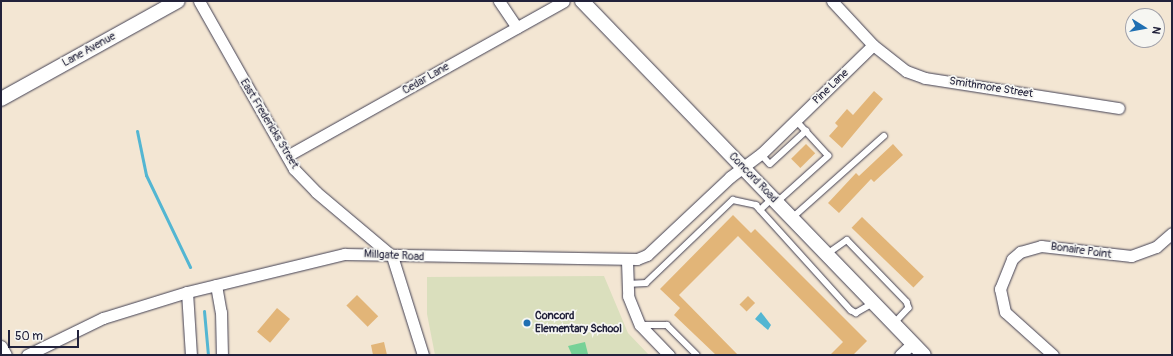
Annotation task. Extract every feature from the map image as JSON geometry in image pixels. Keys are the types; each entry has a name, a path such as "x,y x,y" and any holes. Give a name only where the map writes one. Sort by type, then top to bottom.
{"street":[{"name":"Lane Avenue","path":"1,99 178,1"},
{"name":"East Fredericks Street","path":"199,1 287,156 316,192 392,256"},
{"path":"499,1 517,28"},
{"name":"Cedar Lane","path":"287,156 564,1"},
{"name":"Concord Road","path":"582,1 924,355"},
{"path":"832,1 873,45"},
{"name":"Pine Lane","path":"744,168 796,121 873,45"},
{"name":"Smithmore Street","path":"873,45 906,71 925,78 1119,108"},
{"name":"Millgate Road","path":"27,355 103,318 187,292 344,254 627,261 647,256 744,168"},
{"name":"Bonaire Point","path":"1053,355 1005,312 1000,289 1012,259 1020,252 1041,246 1131,256 1156,247 1172,233"},
{"path":"392,256 423,355"},
{"path":"627,261 626,284 628,296 640,325 669,355"},
{"path":"216,285 221,312 222,355"},
{"path":"187,292 191,355"},
{"path":"900,355 913,343"},
{"path":"1,346 6,355"}],"lane":[{"path":"760,210 828,156 796,121"},
{"path":"760,154 770,164 806,132"},
{"path":"792,218 799,208 884,136"},
{"path":"626,284 646,282 728,202 748,202 760,210 851,310 856,313 873,303"},
{"path":"827,254 847,240 907,302 909,308 894,324"},
{"path":"640,325 667,325 697,355"}],"shaded area":[{"name":"Concord Elementary School","path":"604,276 628,333 649,355 435,355 427,314 427,277"}],"green space":[{"path":"585,342 588,354 572,355 568,346"}],"water":[{"path":"761,312 771,325 768,330 755,319"}],"building":[{"path":"874,91 883,99 842,148 829,136 838,126 835,123 847,109 853,115"},
{"path":"806,144 815,153 800,168 791,159"},
{"path":"893,144 903,155 874,182 871,179 839,213 828,203 856,173 859,176"},
{"path":"733,215 751,233 755,229 867,341 853,355 830,355 843,342 738,236 679,295 738,355 716,355 674,315 680,308 660,289"},
{"path":"862,217 924,277 913,288 852,228"},
{"path":"357,295 378,316 368,327 346,306"},
{"path":"748,296 755,303 747,312 740,304"},
{"path":"277,308 290,319 270,343 257,332"},
{"path":"384,342 387,355 373,355 371,345"}],"waterway":[{"path":"137,131 146,175 190,267"},
{"path":"204,311 208,355"}],"place":[{"name":"Concord Elementary School","path":"527,323"}]}
